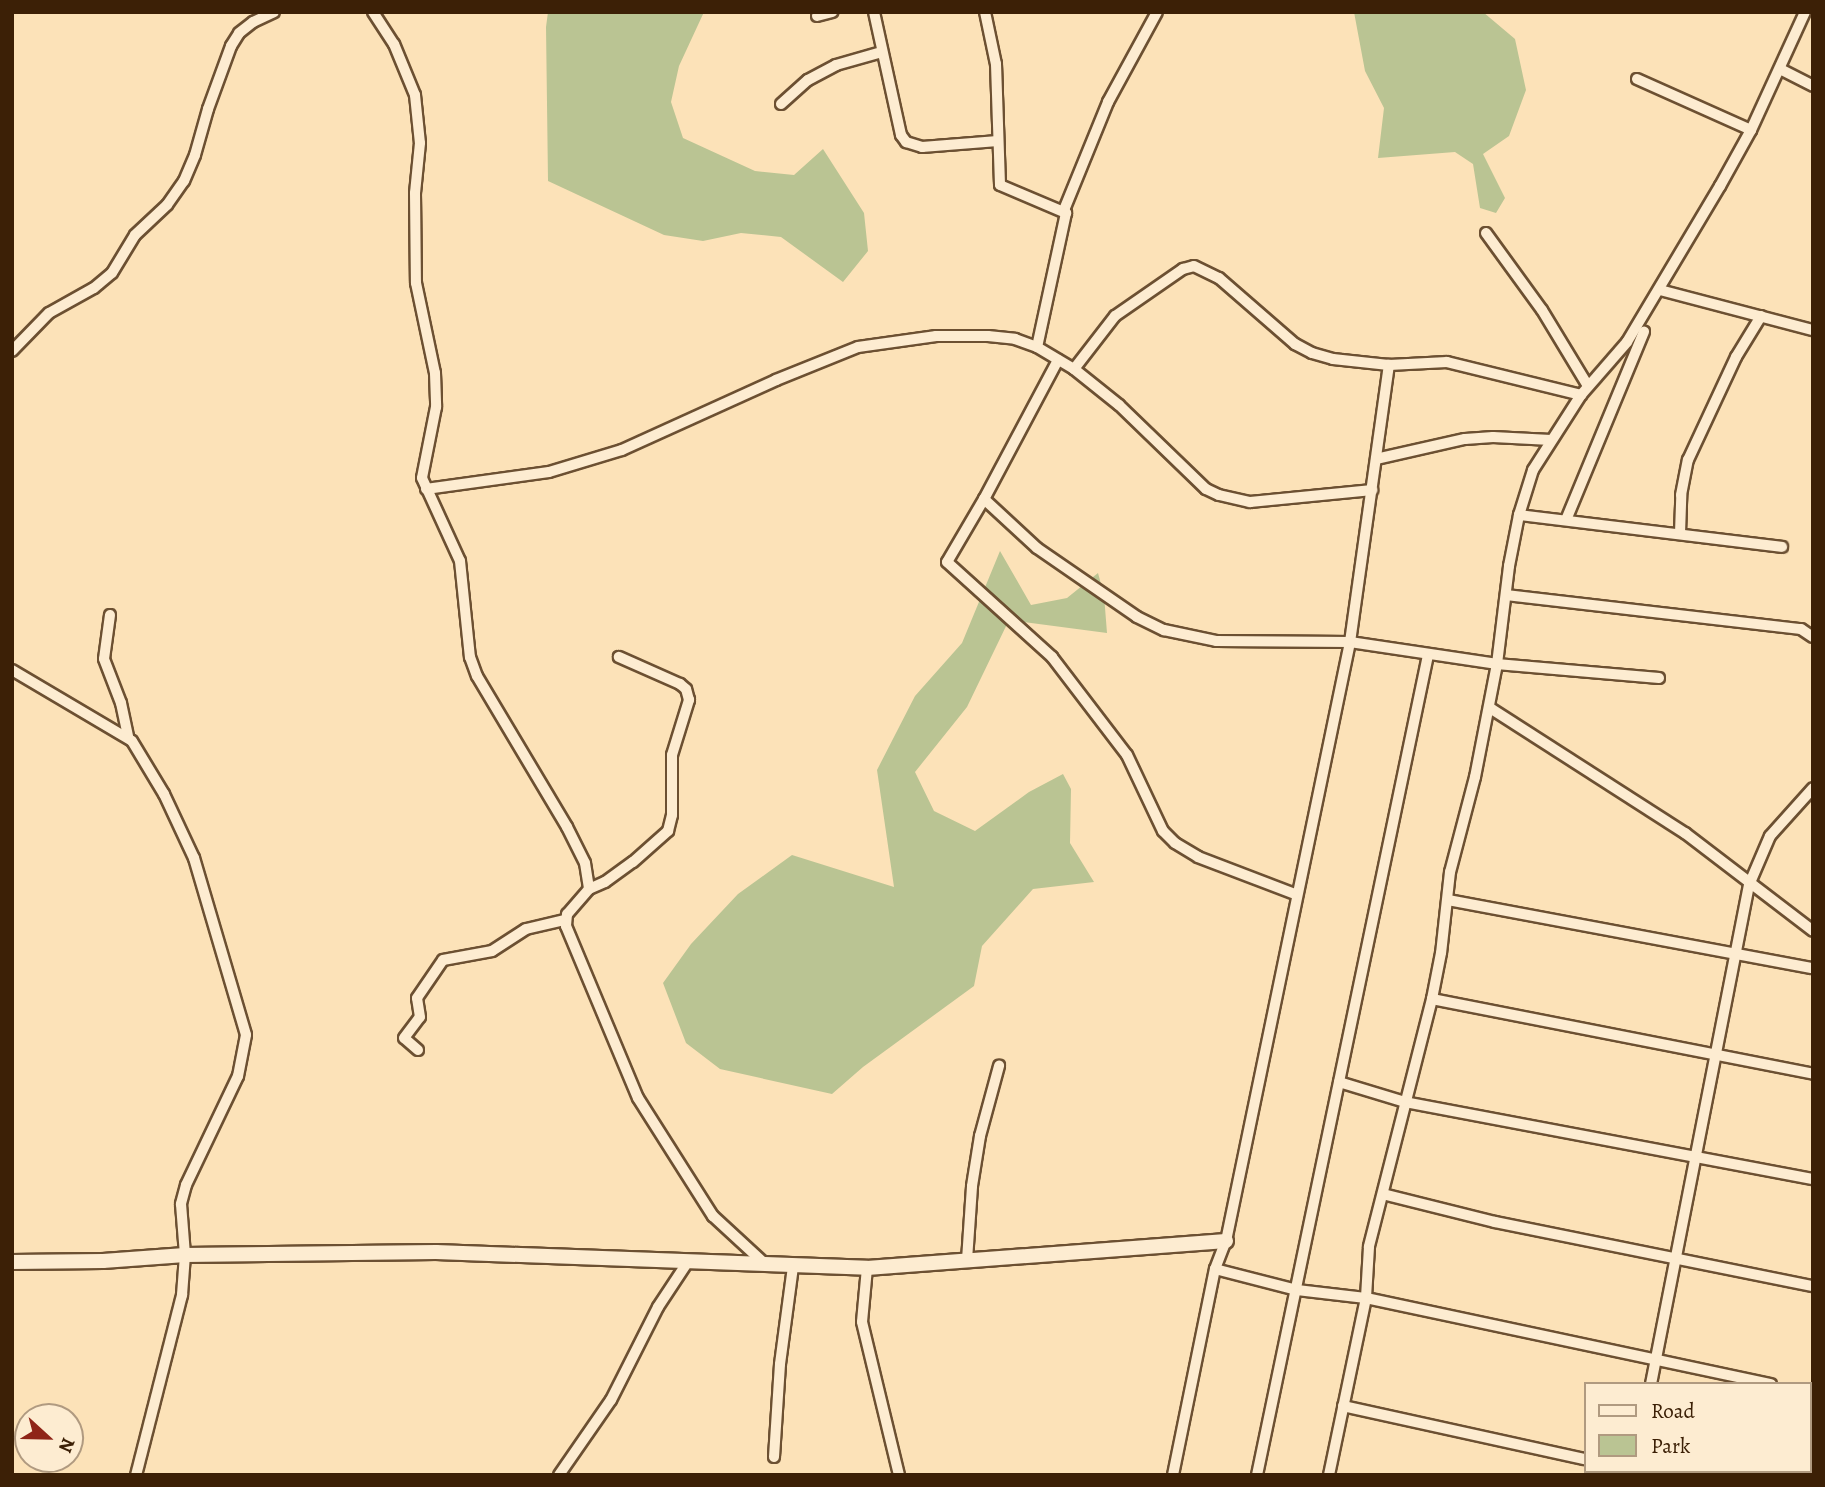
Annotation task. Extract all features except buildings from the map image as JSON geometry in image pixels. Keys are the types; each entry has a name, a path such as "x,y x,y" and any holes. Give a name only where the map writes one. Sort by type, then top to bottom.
{"street":[{"path":"12,351 49,313 94,288 112,273 135,234 167,205 184,181 195,155 231,46 239,33 253,22 274,12"},
{"path":"373,12 394,44 407,73 418,121 416,283 432,344 436,396 422,470 426,489 460,561 470,657 477,676 567,827 585,863 589,889"},
{"path":"817,16 832,12"},
{"path":"874,12 901,135 906,142 922,146 998,141"},
{"path":"985,12 996,64 1000,185 1064,209"},
{"path":"1037,347 1050,281 1067,221 1064,209 1108,102 1157,12"},
{"path":"1329,1475 1366,1298 1369,1247 1432,999 1450,872 1490,708 1519,515 1533,470 1584,390 1627,342 1660,290 1751,130 1805,12"},
{"path":"781,104 808,80 836,65 882,52"},
{"path":"1780,69 1813,86"},
{"path":"1637,79 1751,130"},
{"path":"1486,233 1542,310 1584,390"},
{"path":"1074,369 1115,316 1183,269 1194,266 1219,278 1295,344 1312,353 1333,359 1389,365 1447,362 1584,390"},
{"path":"1660,290 1813,330"},
{"path":"1680,533 1681,495 1688,460 1736,357 1761,316"},
{"path":"1566,520 1644,332"},
{"path":"426,489 549,472 622,450 776,380 858,347 936,337 975,336 1015,339 1037,347 1074,369 1119,405 1206,489 1219,495 1250,502 1372,490"},
{"path":"1058,360 984,499 948,557 950,567 1052,657 1127,755 1163,831 1175,843 1198,857 1295,894"},
{"path":"1173,1475 1215,1269 1226,1241 1295,894 1350,642 1389,365"},
{"path":"1376,459 1465,439 1493,437 1552,440"},
{"path":"984,499 1037,548 1137,617 1164,630 1216,641 1350,642 1497,664 1659,678"},
{"path":"1519,515 1782,547"},
{"path":"1506,595 1801,629 1813,637"},
{"path":"110,615 104,659 121,703 128,737 164,794 194,858 246,1035 238,1076 186,1185 181,1204 185,1255 182,1295 136,1475"},
{"path":"1257,1475 1428,655"},
{"path":"418,1050 404,1038 420,1017 417,998 443,960 492,951 526,929 564,920 589,889 605,882 634,862 668,831 672,815 672,755 689,700 686,689 619,657"},
{"path":"12,670 128,737"},
{"path":"1490,708 1685,833 1813,932"},
{"path":"1651,1382 1718,1055 1749,885 1770,836 1813,788"},
{"path":"1448,900 1813,968"},
{"path":"564,920 638,1098 713,1216 764,1263"},
{"path":"1432,999 1813,1074"},
{"path":"967,1260 970,1199 980,1136 999,1066"},
{"path":"1339,1082 1405,1102 1813,1179"},
{"path":"1383,1194 1494,1222 1813,1286"},
{"path":"12,1262 103,1261 185,1255 436,1252 867,1268 1226,1241"},
{"path":"559,1475 611,1400 658,1307 687,1263"},
{"path":"774,1457 780,1364 793,1266"},
{"path":"867,1268 862,1295 862,1322 899,1475"},
{"path":"1215,1269 1297,1290 1366,1298 1761,1382"},
{"path":"1343,1406 1584,1459"}],"green space":[{"path":"548,12 704,12 679,66 671,102 683,138 755,171 794,175 823,149 864,213 868,251 843,282 781,237 741,233 703,241 664,235 548,181"},
{"path":"1354,12 1483,12 1515,39 1526,90 1509,136 1483,154 1505,198 1496,213 1480,208 1473,164 1455,152 1378,158 1384,108 1365,71"},
{"path":"1000,551 1031,605 1067,598 1098,573 1104,595 1107,633 1009,620 967,707 915,772 934,811 975,831 1029,792 1063,774 1071,789 1070,843 1094,882 1033,889 982,946 974,986 863,1067 832,1094 720,1069 686,1043 663,983 691,944 738,894 792,855 894,887 877,770 915,696 962,643"}]}
